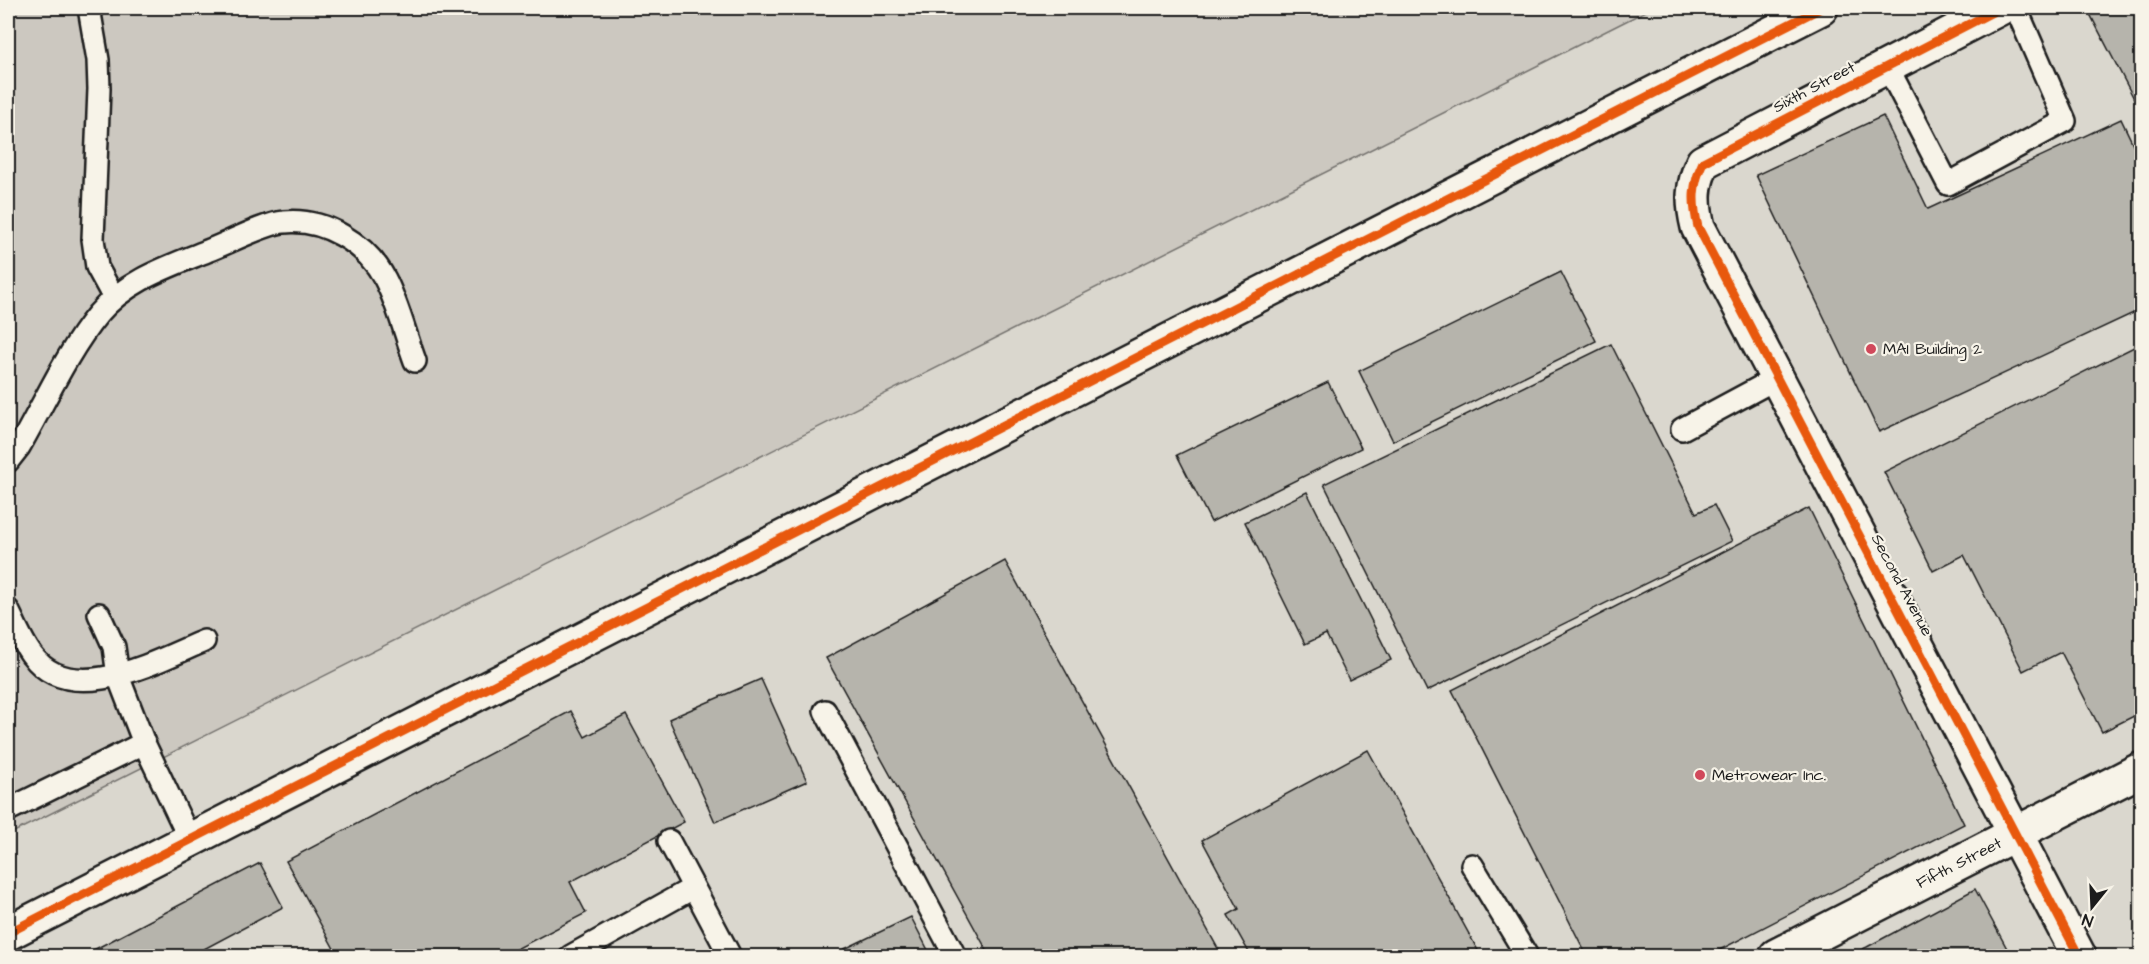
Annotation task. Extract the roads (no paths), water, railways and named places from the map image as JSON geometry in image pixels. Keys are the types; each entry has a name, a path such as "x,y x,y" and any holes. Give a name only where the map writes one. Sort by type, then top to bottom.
{"street":[{"path":"8,933 1821,8"},
{"name":"Sixth Street","path":"1698,227 1693,206 1694,182 1704,162 2000,8"},
{"name":"Second Avenue","path":"1698,227 2079,957"},
{"name":"Fifth Street","path":"1776,957 2142,769"}],"lane":[{"path":"89,8 98,60 99,89 93,239 97,267 114,298"},
{"path":"1887,66 1948,184 2065,121 2016,8"},
{"path":"8,461 20,447 88,329 114,298 141,278 282,222 309,223 350,240 370,258 385,279 415,361"},
{"path":"1682,429 1777,378"},
{"path":"8,610 32,656 49,671 65,677 94,679 118,676 204,641"},
{"path":"99,614 114,647 118,676 144,743 190,840"},
{"path":"825,711 955,957"},
{"path":"8,810 144,743"},
{"path":"669,841 730,957"},
{"path":"1472,865 1527,957"},
{"path":"571,957 693,888"}],"place":[{"name":"MAI Building 2","path":"1871,349"},
{"name":"Metrowear Inc.","path":"1700,775"}]}
